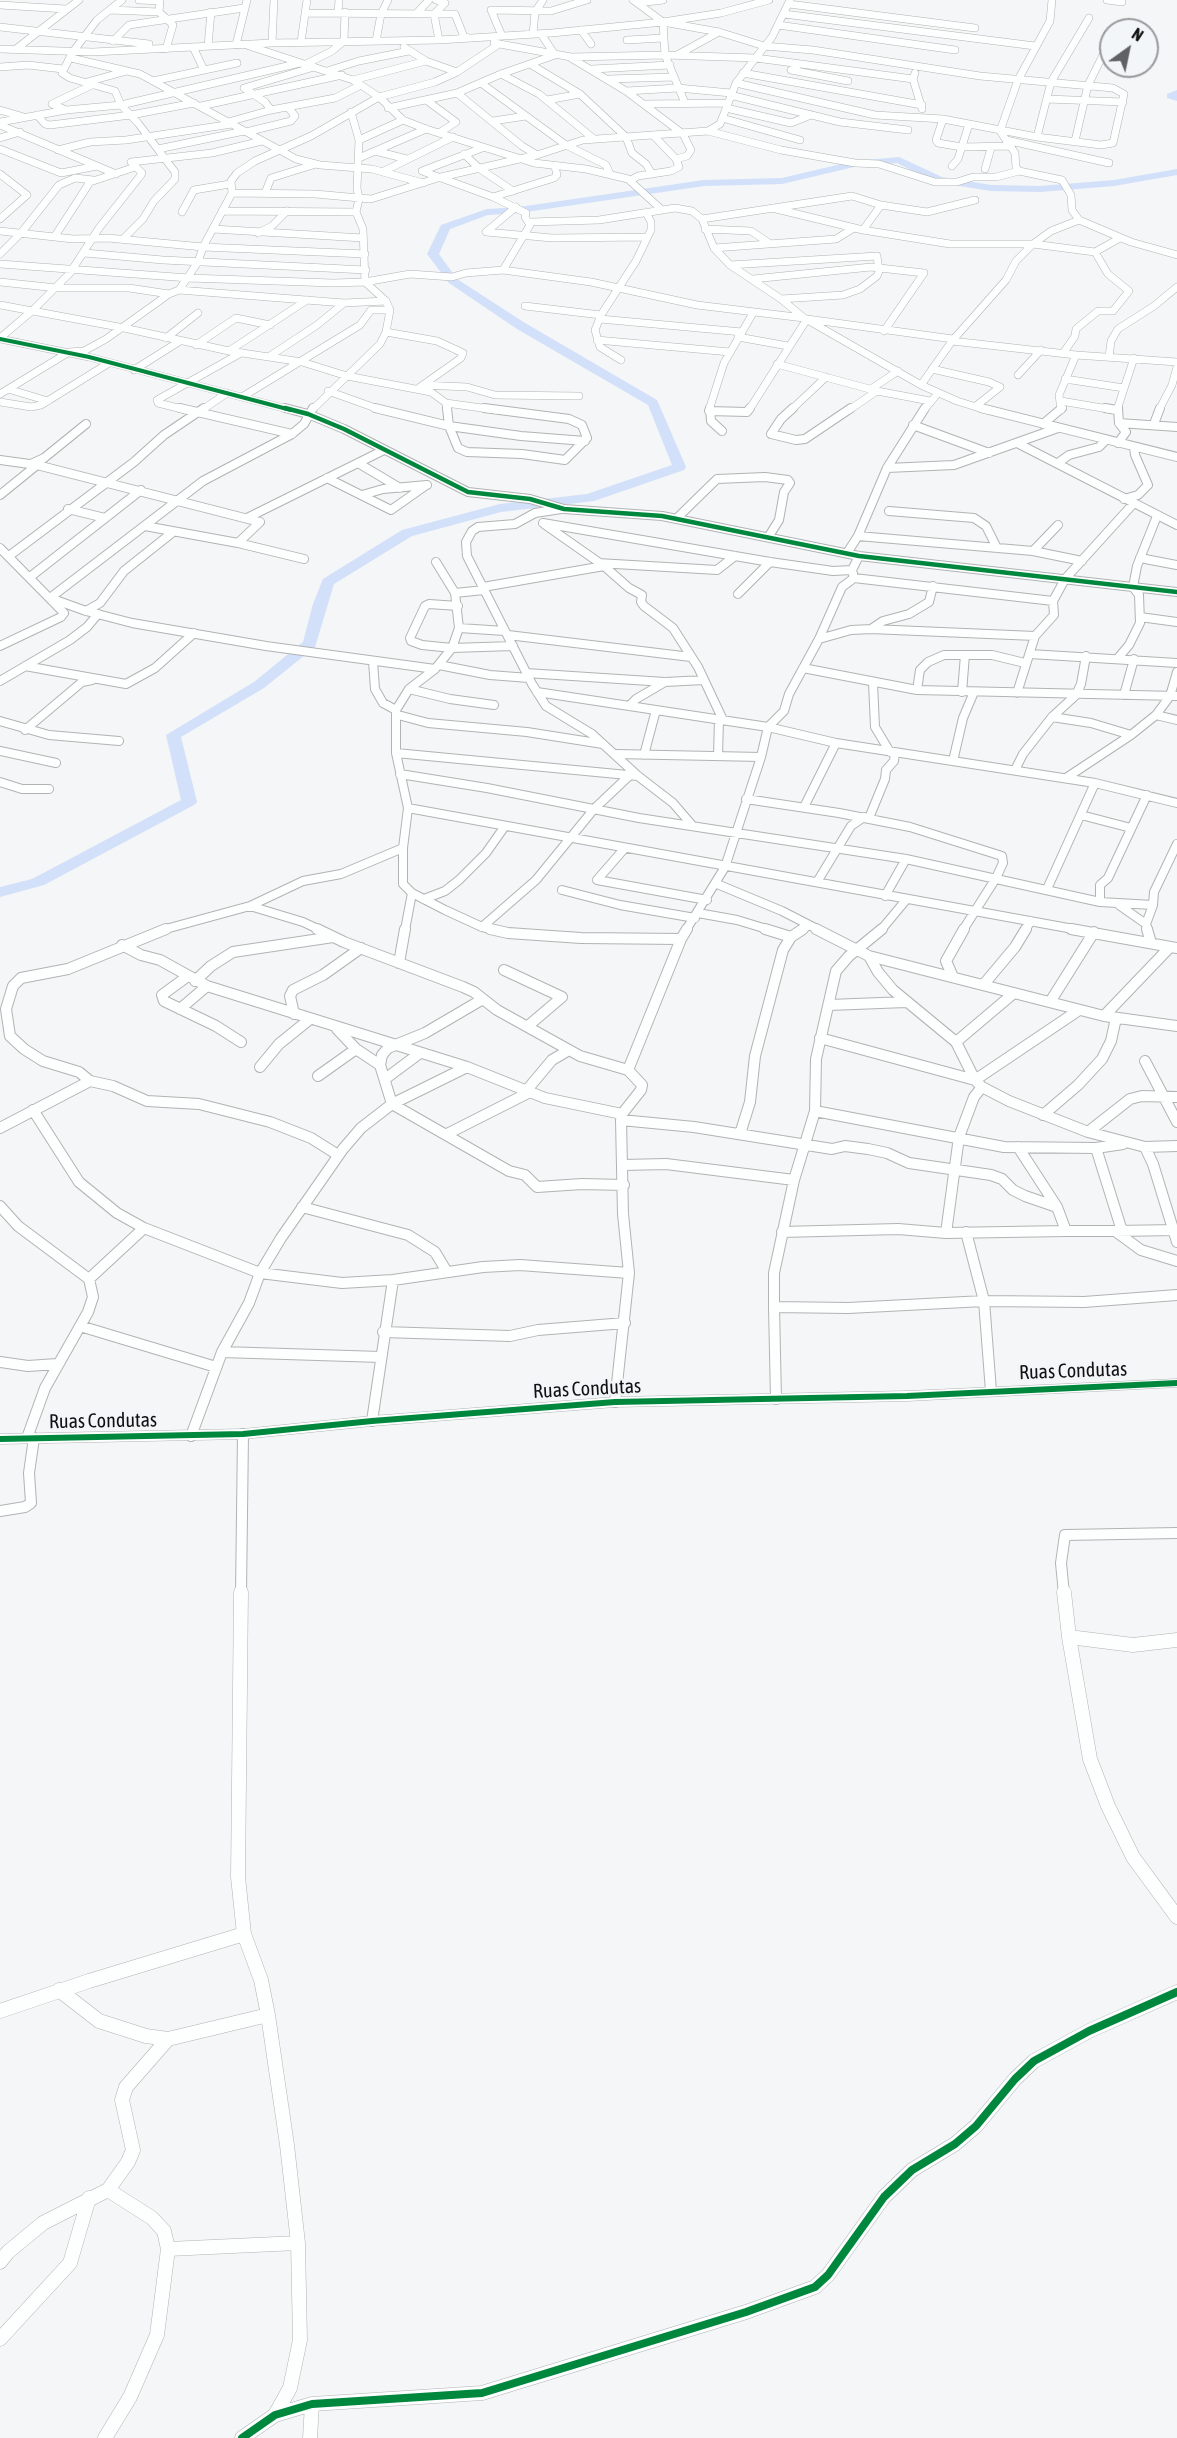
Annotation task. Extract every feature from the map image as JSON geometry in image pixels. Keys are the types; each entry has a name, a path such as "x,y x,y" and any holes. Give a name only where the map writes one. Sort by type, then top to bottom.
{"street":[{"path":"16,49 40,33 79,0"},
{"path":"122,0 97,20 63,69 64,75 115,91 121,105 175,172 175,179 154,201 143,219 123,239"},
{"path":"139,0 160,1 159,12"},
{"path":"247,0 235,51 251,75"},
{"path":"272,43 274,0"},
{"path":"301,42 307,0"},
{"path":"0,124 66,110 121,105 303,64 328,54 344,41 348,11 339,0"},
{"path":"376,41 381,14 388,0"},
{"path":"416,14 429,0"},
{"path":"436,0 446,1"},
{"path":"533,34 535,12 543,0"},
{"path":"502,36 490,10 535,12 564,8 587,0"},
{"path":"635,2 663,0"},
{"path":"738,0 744,8"},
{"path":"153,81 204,70 235,51 272,43 439,40 541,34 663,22 744,8 769,0"},
{"path":"1000,131 1018,80 1050,21 1052,0"},
{"path":"1107,0 1122,2"},
{"path":"434,15 446,1"},
{"path":"635,2 663,22 719,32 764,46 813,50 916,67 1018,80 1088,85 1119,90 1124,94 1113,143 1101,145 1000,131 943,119 862,112 736,83"},
{"path":"708,131 720,124 736,83 778,25 789,2 975,28"},
{"path":"0,5 66,9"},
{"path":"113,41 129,25 244,8"},
{"path":"110,10 159,12 173,25 167,47"},
{"path":"305,13 348,11 381,14 455,14 464,37"},
{"path":"208,46 211,12"},
{"path":"784,14 1035,46"},
{"path":"434,15 439,40"},
{"path":"1037,137 1052,82 1089,18"},
{"path":"663,22 665,55 685,103"},
{"path":"778,25 955,50"},
{"path":"622,26 627,40 624,56"},
{"path":"0,27 85,39 167,47"},
{"path":"581,30 591,44"},
{"path":"677,56 719,32"},
{"path":"885,61 892,41 913,32"},
{"path":"541,34 555,56"},
{"path":"464,37 555,56 665,55 756,58 913,79"},
{"path":"627,40 663,38"},
{"path":"393,41 426,61 457,72"},
{"path":"179,290 198,262 202,247 232,193 230,184 237,173 255,161 311,136 379,98 435,82 457,72 499,44"},
{"path":"71,56 167,47 208,46 327,70 362,85 403,120 520,159 555,167 586,169 631,180 662,210"},
{"path":"193,47 204,70"},
{"path":"0,49 71,56 128,70 198,105 279,151 315,164 384,171 423,183"},
{"path":"116,67 126,62 123,51"},
{"path":"327,70 409,51"},
{"path":"328,54 354,62"},
{"path":"388,108 460,92 501,74 555,56"},
{"path":"571,57 609,79 683,134 691,150 687,156 676,159"},
{"path":"353,80 426,61"},
{"path":"1075,141 1088,85 1099,63"},
{"path":"530,64 580,94 626,137 632,153 646,164 652,174"},
{"path":"800,64 791,70 848,81 860,73"},
{"path":"1,68 28,65 63,69"},
{"path":"591,69 670,65"},
{"path":"271,110 265,102 244,88 314,67"},
{"path":"916,67 913,79 922,105 923,117"},
{"path":"66,110 52,104 90,83 128,70"},
{"path":"743,73 922,105"},
{"path":"501,74 547,100 594,139"},
{"path":"37,116 45,124 50,125 131,115 256,96 342,75"},
{"path":"609,79 674,77"},
{"path":"842,92 848,88 848,81"},
{"path":"435,82 460,92 522,146 537,155"},
{"path":"482,83 566,145 606,165 610,174"},
{"path":"58,150 90,142 149,137 230,123 271,110 335,98 362,85"},
{"path":"626,91 678,88 731,94 840,122 908,130"},
{"path":"547,100 580,94"},
{"path":"1047,99 1123,102"},
{"path":"426,100 456,122 439,133"},
{"path":"644,104 685,103 727,106 791,123 810,115"},
{"path":"158,149 291,120 295,116 288,107"},
{"path":"0,110 27,117"},
{"path":"351,112 359,140 359,199 356,212 363,229 365,282"},
{"path":"493,121 526,116"},
{"path":"905,138 914,117"},
{"path":"722,118 800,140"},
{"path":"943,119 937,142 962,147 1011,147"},
{"path":"359,140 403,120"},
{"path":"0,124 116,174"},
{"path":"952,166 962,147 969,124"},
{"path":"359,158 426,129"},
{"path":"232,193 315,194 359,199 381,197 441,177 594,139 708,131 781,150 855,163 879,164 935,182 957,182 973,177 996,177 1019,171 1062,180 1071,195 1072,210 1079,220 1146,248 1177,255"},
{"path":"1000,131 1015,153 1015,164 1019,171"},
{"path":"0,138 20,132"},
{"path":"631,180 638,176 679,167 676,159 654,136"},
{"path":"384,171 453,137"},
{"path":"1006,140 1109,163"},
{"path":"0,338 57,288 73,270 93,238 141,175 142,173 131,162 166,160 216,152 262,141"},
{"path":"482,147 422,171 516,207 526,213 526,218 530,222 599,220 675,208 689,210 702,219 714,248 730,265 753,279 806,319 921,386 976,406 1177,457"},
{"path":"985,169 991,148"},
{"path":"0,149 61,173 97,166"},
{"path":"374,151 407,159"},
{"path":"464,154 480,169 513,191"},
{"path":"265,193 271,178 315,164"},
{"path":"0,254 21,233 59,185 75,178 93,180 135,167"},
{"path":"493,197 554,178 557,175 555,167"},
{"path":"0,174 27,195 0,219"},
{"path":"55,236 93,180"},
{"path":"0,186 14,184"},
{"path":"182,212 194,190 230,184"},
{"path":"702,219 850,196 880,205 927,212 975,200"},
{"path":"863,230 880,205"},
{"path":"516,207 486,232 525,237 647,237"},
{"path":"772,208 863,230 950,244 1033,244 1095,252 1120,238"},
{"path":"222,211 356,212"},
{"path":"258,233 272,226 287,211"},
{"path":"621,360 600,347 596,330 600,317 636,261 647,237 651,222 646,212"},
{"path":"599,220 606,237"},
{"path":"921,386 952,340 1006,280 1016,261 1033,244 1051,231 1079,220"},
{"path":"503,270 525,237 530,222"},
{"path":"730,265 788,251 811,241 836,240 854,228"},
{"path":"213,229 363,238"},
{"path":"705,229 751,231 769,243 788,251 824,258 877,256 877,276 860,290 852,293 781,299"},
{"path":"0,231 73,239 123,239 202,247 364,254"},
{"path":"301,251 316,236"},
{"path":"811,241 824,258"},
{"path":"714,248 769,243"},
{"path":"1064,352 1075,336 1076,329 1098,311 1113,311 1129,291 1108,274 1095,252"},
{"path":"85,253 198,262 366,270"},
{"path":"0,264 189,278 316,282 365,282 410,274 452,277 465,273 503,270 620,287 683,303 884,331 1076,355 1177,362"},
{"path":"316,282 322,268"},
{"path":"753,279 878,268 924,273 884,331"},
{"path":"0,282 57,288 129,288 168,294"},
{"path":"50,598 215,472 266,449 304,424 308,414 328,391 372,353 386,332 390,310 386,301 365,282"},
{"path":"1108,357 1111,341 1118,329 1154,306 1177,287"},
{"path":"86,354 168,294 179,290 344,303 386,301"},
{"path":"229,351 307,300"},
{"path":"270,356 317,325 344,303"},
{"path":"0,305 124,328 196,345 302,362 347,376 420,387 467,387 502,396 579,396"},
{"path":"525,306 581,311 600,317 740,335 788,346"},
{"path":"242,397 360,325 372,310 390,310"},
{"path":"166,338 198,313"},
{"path":"722,431 711,421 709,411 730,352 753,313"},
{"path":"196,345 236,318 270,325"},
{"path":"709,411 747,412 806,319"},
{"path":"0,323 14,327"},
{"path":"386,332 437,340 464,353 420,387"},
{"path":"0,338 86,354 134,370 308,414 468,492 530,499 564,509 677,518 859,556 1177,592"},
{"path":"597,340 730,352"},
{"path":"134,370 180,341"},
{"path":"1018,375 1041,350"},
{"path":"0,394 69,352"},
{"path":"241,353 157,400 158,403 292,434"},
{"path":"1043,424 1059,412 1061,401 1059,395 1076,355"},
{"path":"1118,443 1125,432 1119,423 1117,410 1134,358"},
{"path":"0,402 31,407 48,401 109,363"},
{"path":"777,364 874,390 930,402"},
{"path":"1154,424 1161,405 1175,386 1177,367"},
{"path":"932,369 989,382 1000,387 976,406"},
{"path":"826,377 781,419 771,434 796,440 806,439 898,371"},
{"path":"1065,379 1124,388"},
{"path":"420,387 446,403 569,419 582,425 588,435 585,441 564,460 522,454 484,453 458,448 449,426 446,403"},
{"path":"8,389 48,401"},
{"path":"328,391 367,406 449,426 521,436 585,441"},
{"path":"9,556 68,509 134,462 164,435 227,393"},
{"path":"847,553 858,536 887,468 913,425 938,393"},
{"path":"1061,401 1117,410"},
{"path":"1119,423 1177,427"},
{"path":"0,495 34,464 86,424"},
{"path":"913,425 989,453"},
{"path":"887,468 947,466 1058,428"},
{"path":"1058,463 1069,455 1099,447 1106,440"},
{"path":"1017,443 1124,500 1177,525"},
{"path":"1124,500 1138,495 1148,485 1135,455 1134,447"},
{"path":"247,518 384,450"},
{"path":"44,458 50,468"},
{"path":"0,460 34,464 177,499 260,523 238,543"},
{"path":"358,463 413,496"},
{"path":"677,518 717,479 744,477 785,479 790,483 784,492 779,520 769,536"},
{"path":"327,478 391,510 425,486"},
{"path":"362,495 425,486 441,480"},
{"path":"30,577 141,490"},
{"path":"530,499 543,523 601,564 629,588 642,595 641,603 673,628 704,680 721,720 718,756"},
{"path":"1017,693 1035,636 1054,615 1053,601 1065,579 1133,504"},
{"path":"68,509 105,518"},
{"path":"564,509 536,513 515,524 485,526 472,531 465,546 467,556 546,706 604,744 616,754 634,776 668,798 692,825"},
{"path":"889,511 974,518 986,526 997,548"},
{"path":"1133,587 1140,558 1157,516"},
{"path":"543,523 770,562 1053,601"},
{"path":"1033,551 1058,525"},
{"path":"145,526 238,543 304,559"},
{"path":"86,611 100,603 124,571 173,532"},
{"path":"858,536 1033,551 1082,561"},
{"path":"0,548 64,613 61,617 0,646"},
{"path":"455,593 601,564 717,570 735,556"},
{"path":"628,1070 639,1036 681,939 717,884 725,867 761,757 768,727 784,711 789,694 819,639 842,587 853,574 859,556"},
{"path":"1140,558 1177,565"},
{"path":"436,562 455,593 459,628 452,648 437,667 409,689 397,712 396,753 408,808 403,848 403,884 412,893 482,927 524,935 681,939"},
{"path":"738,594 770,562"},
{"path":"871,629 890,618 911,613 929,602 933,586"},
{"path":"1118,658 1134,636 1140,617 1139,595 1133,587"},
{"path":"50,598 98,614 195,633 266,646 373,661 490,675 666,682 704,680"},
{"path":"458,606 427,605 410,638 422,645 452,648 513,646"},
{"path":"0,681 79,634 98,614"},
{"path":"1140,617 1177,622"},
{"path":"459,628 691,657"},
{"path":"819,639 851,630 871,629 1035,636"},
{"path":"25,666 82,679 129,683 155,668 195,633"},
{"path":"1030,654 1177,663"},
{"path":"917,690 920,670 928,662 944,655 992,655 1025,663"},
{"path":"962,692 965,655"},
{"path":"1015,770 1023,754 1052,717 1076,695 1081,684 1086,656"},
{"path":"1124,695 1134,659"},
{"path":"373,661 375,689 383,703 397,712 428,723 527,732 604,744"},
{"path":"803,668 917,690 1174,696"},
{"path":"1066,778 1131,735 1156,714 1174,696 1177,672"},
{"path":"36,729 82,679"},
{"path":"629,706 636,699 666,682"},
{"path":"817,882 840,848 851,826 867,818 885,779 886,770 894,761 893,752 875,728 873,683"},
{"path":"409,689 450,699 494,705"},
{"path":"537,692 768,727 893,752 1095,783 1177,803"},
{"path":"953,762 963,718 974,692"},
{"path":"644,754 656,710"},
{"path":"1156,714 1177,720"},
{"path":"1052,717 1091,723 1131,735"},
{"path":"0,721 25,730 36,729 119,741"},
{"path":"804,807 836,742"},
{"path":"0,751 56,763"},
{"path":"396,753 634,776"},
{"path":"616,754 761,757"},
{"path":"400,774 488,788 594,809 906,859 1100,902 1119,905 1153,905"},
{"path":"482,927 536,880 594,809 634,776"},
{"path":"0,782 22,789 49,789"},
{"path":"1047,889 1095,783"},
{"path":"1100,902 1100,885 1108,878 1147,795"},
{"path":"746,799 804,807 910,827 999,854 1003,858 996,878 951,949 946,961 928,972"},
{"path":"408,808 1174,947"},
{"path":"1081,815 1131,828"},
{"path":"424,898 445,891 459,880 486,853 505,826"},
{"path":"1151,943 1146,924 1158,881 1177,844"},
{"path":"338,1155 311,1138 270,1122 199,1104 147,1101 113,1086 90,1081 79,1072 43,1061 10,1036 6,1009 13,986 21,978 68,969 122,945 175,926 250,906 303,881 341,874 403,848"},
{"path":"624,849 597,880 707,900"},
{"path":"885,896 906,859"},
{"path":"717,884 782,911 869,956 1104,1016 1177,1026"},
{"path":"562,890 611,903 737,920 791,937"},
{"path":"399,963 412,893"},
{"path":"776,1399 773,1363 774,1273 794,1180 815,1111 816,1059 836,971 844,960 881,931 906,900"},
{"path":"1119,905 1146,924"},
{"path":"250,906 303,922 333,937 463,987 497,1010 569,1050 592,1061 628,1070 642,1085 641,1090 621,1117 624,1185 622,1214 629,1273 615,1402"},
{"path":"984,984 1015,947 1031,921"},
{"path":"740,1134 750,1102 758,1047 783,950 791,937 809,925"},
{"path":"1050,1002 1094,932"},
{"path":"241,1042 216,1026 164,1001 162,995 233,952 333,937"},
{"path":"122,945 141,955 160,960 207,986 337,1028 403,1044 420,1053 466,1067 528,1092 621,1117 831,1149 845,1146 868,1149 909,1163 997,1177 1025,1196 1057,1207"},
{"path":"1104,1016 1174,947"},
{"path":"294,1014 290,996 293,990 323,975 361,948"},
{"path":"869,956 878,972 906,1002 956,1042 979,1084"},
{"path":"946,961 953,977"},
{"path":"504,970 562,997 528,1026"},
{"path":"180,1009 207,986"},
{"path":"956,1042 1014,993"},
{"path":"380,1065 384,1052 451,1019 483,999"},
{"path":"829,1005 906,1002"},
{"path":"946,1233 959,1137 979,1084 1079,1010"},
{"path":"1043,1114 1086,1078 1102,1059 1111,1041 1116,1018"},
{"path":"260,1067 279,1044 310,1019"},
{"path":"337,1028 356,1049 380,1065 392,1104 509,1171 525,1175 537,1187 582,1184 624,1185"},
{"path":"820,1038 979,1084 1043,1114 1124,1143 1145,1147 1177,1146"},
{"path":"318,1077 356,1049"},
{"path":"447,1134 528,1092 552,1060 569,1050"},
{"path":"385,1079 420,1053"},
{"path":"1145,1061 1177,1122"},
{"path":"191,1436 222,1352 249,1303 260,1273 338,1155 361,1128 392,1104 466,1067"},
{"path":"0,1128 90,1081"},
{"path":"1088,1132 1130,1099 1142,1096 1177,1097"},
{"path":"33,1110 79,1182 117,1213 144,1228 260,1273 342,1283 393,1280 483,1267 520,1265 629,1273"},
{"path":"815,1111 998,1146 1096,1148 1124,1143"},
{"path":"1018,1147 1057,1207 1066,1231"},
{"path":"1145,1147 1153,1164 1177,1242"},
{"path":"1096,1148 1119,1231 1142,1250 1177,1261"},
{"path":"623,1165 666,1164 794,1180"},
{"path":"0,1206 18,1226 89,1279 93,1301 45,1388 30,1438 31,1503 25,1507 0,1511"},
{"path":"302,1207 408,1234 435,1252 447,1272"},
{"path":"89,1279 144,1228"},
{"path":"782,1232 898,1229 946,1233 1175,1230"},
{"path":"966,1232 984,1300 991,1391"},
{"path":"372,1421 383,1332 393,1280"},
{"path":"774,1307 848,1308 984,1300 1084,1302 1177,1295"},
{"path":"383,1332 510,1336 538,1330 625,1323"},
{"path":"81,1326 216,1367"},
{"path":"222,1352 381,1357"},
{"path":"0,1362 28,1366 57,1364"},
{"name":"Ruas Condutas","path":"0,1439 243,1434 372,1421 615,1402 776,1399 1177,1383"},
{"path":"243,1434 238,1877 244,1934 261,1980 268,2015 298,2243 300,2340 290,2388 275,2415"},
{"path":"1177,1533 1065,1535 1061,1563 1069,1637 1089,1759 1107,1806 1133,1857 1177,1917"},
{"path":"1069,1637 1133,1645 1177,1640"},
{"path":"1,2014 59,1990 244,1934"},
{"path":"59,1990 99,2020 135,2033 168,2039 268,2015"},
{"path":"242,2438 275,2415 312,2404 482,2393 746,2312 815,2287 828,2275 884,2197 912,2170 955,2144 976,2126 1015,2079 1034,2061 1089,2031 1177,1992"},
{"path":"0,2262 8,2252 43,2223 108,2190 128,2162 133,2150 122,2100 126,2087 168,2039"},
{"path":"105,2438 130,2397 157,2335 168,2249 164,2231 152,2218 108,2190"},
{"path":"0,2339 70,2263 89,2198"},
{"path":"168,2249 298,2243"},
{"path":"310,2438 312,2404"}],"waterway":[{"path":"1177,93 1171,96 1177,98"},
{"path":"0,892 38,882 189,802 173,735 259,685 310,644 328,582 407,533 500,508 589,498 679,467 653,403 521,326 453,281 433,254 445,227 487,212 519,210 704,183 782,181 854,164 899,160 939,180 991,188 1040,189 1114,183 1177,172"}],"cycle path":[{"path":"0,339 89,357 308,414 344,429 468,492 530,499 564,509 662,516 859,556 1177,592"},
{"path":"0,1439 243,1434 372,1421 615,1402 907,1396 1177,1383"},
{"path":"242,2438 275,2415 312,2404 482,2393 746,2312 815,2287 828,2275 884,2197 912,2170 955,2144 976,2126 1015,2079 1034,2061 1089,2031 1177,1992"}]}
